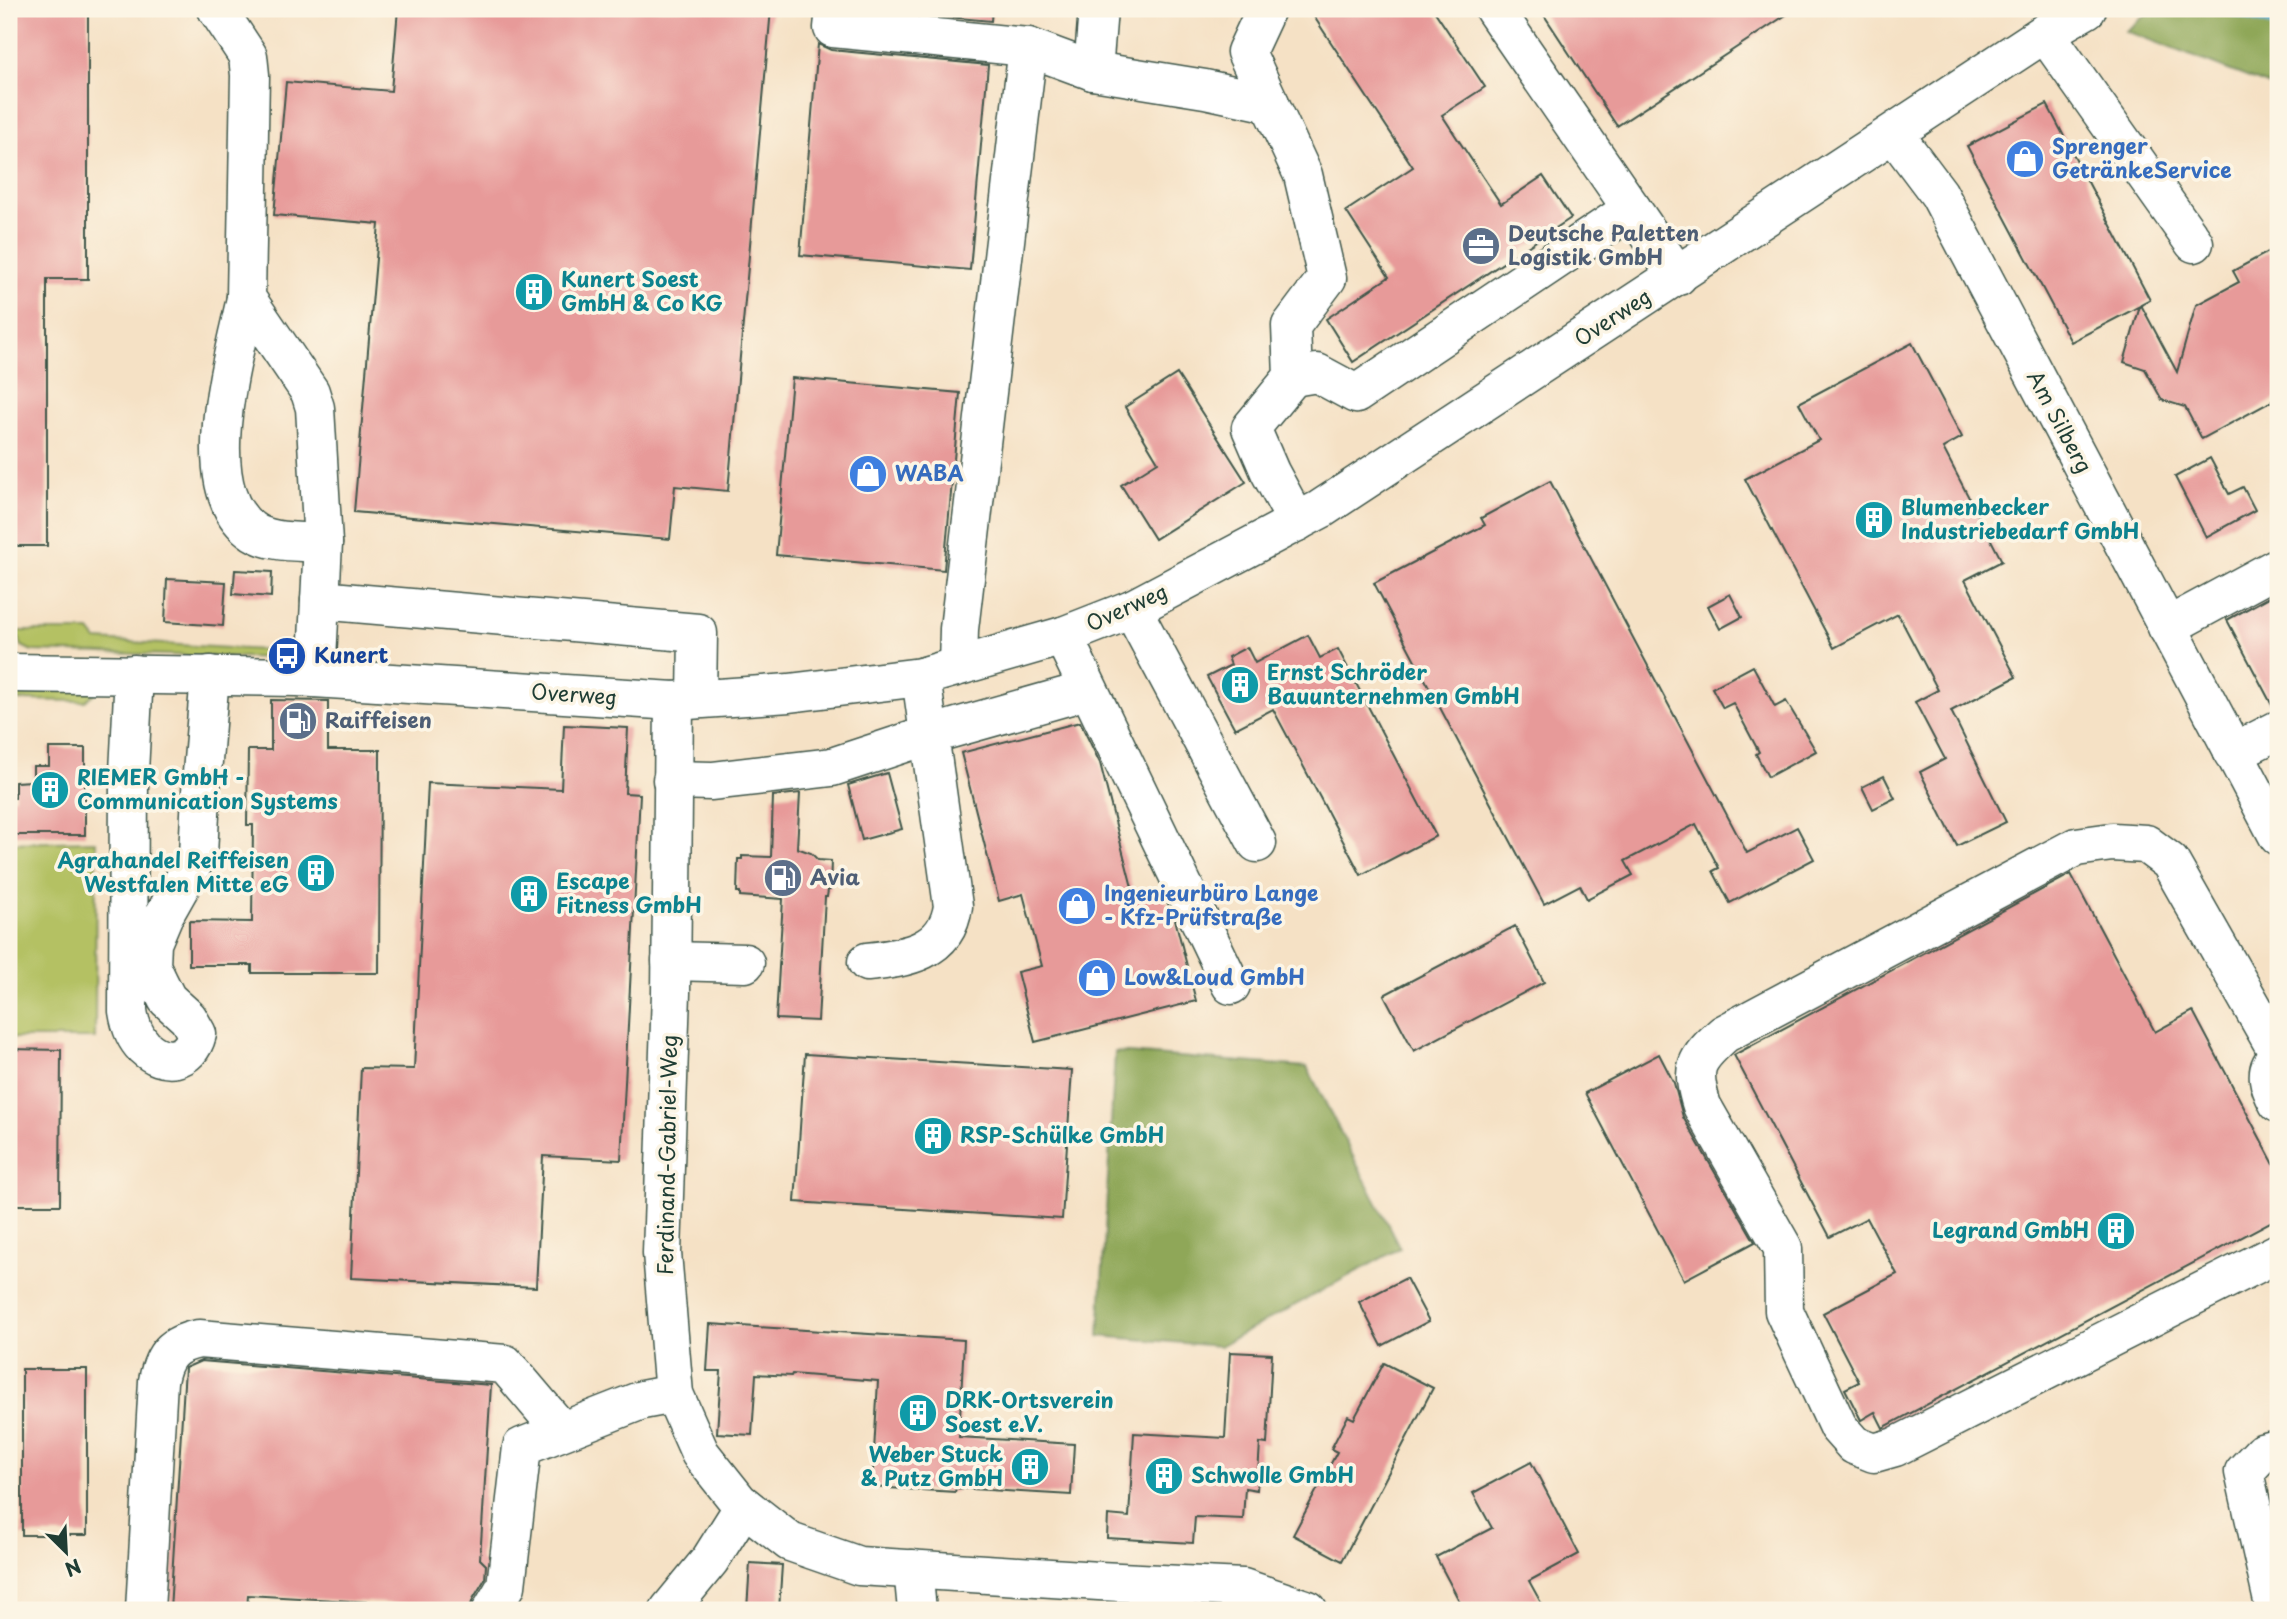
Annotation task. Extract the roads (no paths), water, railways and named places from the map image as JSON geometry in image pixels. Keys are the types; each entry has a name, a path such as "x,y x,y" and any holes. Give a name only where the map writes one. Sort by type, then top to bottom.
{"street":[{"path":"216,9 248,56 250,75 246,298 221,414 222,462 227,495 234,510 250,529 266,537 323,543"},
{"path":"835,9 833,28 1028,47 1093,72 1205,89 1269,103"},
{"path":"1093,72 1098,9"},
{"path":"1494,9 1678,275"},
{"name":"Overweg","path":"9,673 316,678 685,700 789,693 921,677 1063,636 1132,609 1321,509 2045,33 2087,9"},
{"path":"1262,11 1246,52 1303,175 1327,278 1291,326 1293,377"},
{"path":"2045,33 2194,243"},
{"path":"958,666 959,629 1028,47"},
{"name":"Am Silberg","path":"1894,134 1939,194 2278,836"},
{"path":"1297,522 1270,472 1251,428 1293,377 1317,373 1356,394 1632,209"},
{"path":"246,298 310,392 315,408 323,543 316,678"},
{"path":"2167,627 2278,567"},
{"name":"Ferdinand-Gabriel-Weg","path":"320,600 698,633 672,780 671,961 662,1253 674,1394 700,1453 744,1506 790,1542 859,1566 1243,1588 1308,1610"},
{"path":"1132,609 1257,843"},
{"path":"1063,636 1231,985"},
{"path":"134,674 129,772 128,1011 135,1035 145,1048 166,1059 189,1052 194,1046 197,1034 188,1018 167,999 151,966 152,943 163,917 198,855 201,773 210,676"},
{"path":"867,962 895,959 922,951 940,938 951,922 953,906 921,677"},
{"path":"672,780 712,781 832,767 929,734 1087,688"},
{"path":"2233,753 2278,730"},
{"path":"2278,1103 2269,1084 2269,1070 2278,1054 2170,862 2146,844 2112,842 2076,847 1724,1034 1701,1054 1694,1080 1702,1106 1783,1248 1784,1311 1838,1427 1854,1445 1874,1453 1895,1447 2278,1253"},
{"path":"671,961 745,963"},
{"path":"145,1610 158,1381 162,1363 170,1351 185,1342 199,1339 505,1364 561,1430"},
{"path":"492,1610 506,1586 522,1447 642,1400 674,1394"},
{"path":"2275,1610 2244,1472 2262,1453 2278,1449"},
{"path":"669,1610 710,1560 744,1506"},
{"path":"913,1569 917,1610"}],"waterway":[{"path":"2222,9 2278,24"}],"place":[{"name":"Sprenger GetränkeService","path":"2025,159"},
{"name":"Deutsche Paletten Logistik GmbH","path":"1481,246"},
{"name":"Kunert Soest GmbH & Co KG","path":"534,292"},
{"name":"WABA","path":"868,474"},
{"name":"Blumenbecker Industriebedarf GmbH","path":"1874,520"},
{"name":"Kunert","path":"287,656"},
{"name":"Ernst Schröder Bauunternehmen GmbH","path":"1240,685"},
{"name":"Raiffeisen","path":"298,721"},
{"name":"RIEMER GmbH - Communication Systems","path":"50,790"},
{"name":"Agrahandel Reiffeisen Westfalen Mitte eG","path":"316,873"},
{"name":"Avia","path":"783,878"},
{"name":"Escape Fitness GmbH","path":"529,894"},
{"name":"Ingenieurbüro Lange - Kfz-Prüfstraße","path":"1077,906"},
{"name":"Low&Loud GmbH","path":"1097,978"},
{"name":"RSP-Schülke GmbH","path":"933,1136"},
{"name":"Legrand GmbH","path":"2116,1231"},
{"name":"DRK-Ortsverein Soest e.V.","path":"918,1413"},
{"name":"Weber Stuck & Putz GmbH","path":"1030,1467"},
{"name":"Schwolle GmbH","path":"1164,1476"}]}
